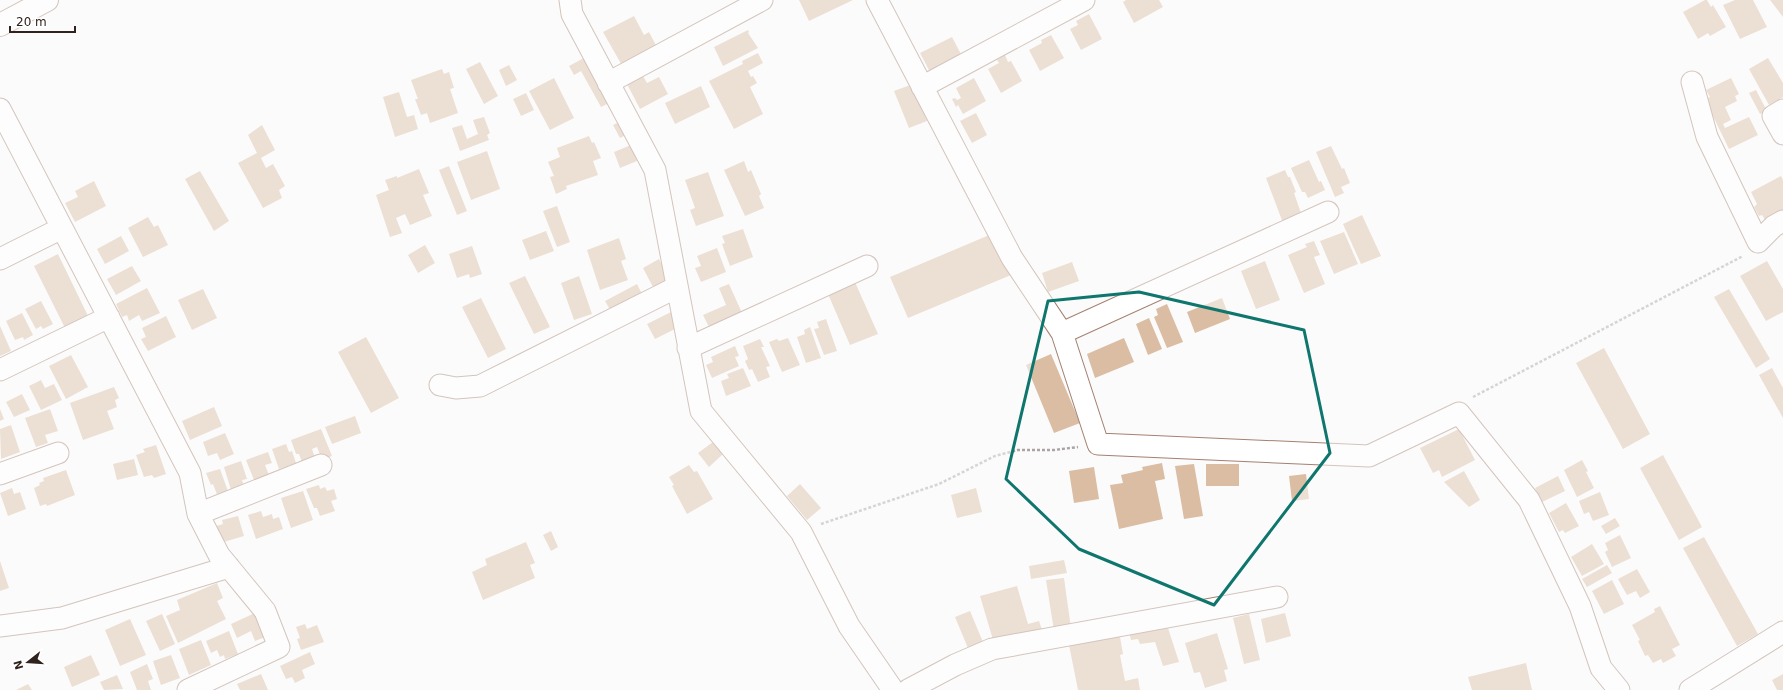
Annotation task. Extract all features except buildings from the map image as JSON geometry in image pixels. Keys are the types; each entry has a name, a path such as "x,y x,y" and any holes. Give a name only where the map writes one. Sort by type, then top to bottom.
{"main road":[{"path":"0,25 46,0"}],"street":[{"path":"570,0 572,14 654,170 701,411 800,532 849,626 893,690"},
{"path":"608,83 762,0"},
{"path":"876,0 1012,258 1062,333 1098,444 1369,456 1459,413 1529,500 1580,606 1601,668 1619,690"},
{"path":"922,87 1084,0"},
{"path":"1692,82 1707,137 1758,242 1774,226 1783,221"},
{"path":"0,109 190,473 198,514 219,555 265,611 280,647 188,690"},
{"path":"1783,110 1773,116 1783,134"},
{"path":"1062,333 1328,212"},
{"path":"0,259 62,228"},
{"path":"688,348 866,266"},
{"path":"440,384 456,388 480,386 677,287"},
{"path":"0,370 109,317"},
{"path":"0,474 58,453"},
{"path":"198,514 321,465"},
{"path":"0,626 62,618 229,567"},
{"path":"908,690 955,665 992,650 1277,597"},
{"path":"1690,690 1783,632"}],"path":[{"path":"1459,413 1464,402 1744,255 1758,242"},
{"path":"800,532 939,484 995,456 1018,450 1054,450 1098,444"}],"highlighted area":[{"path":"1139,292 1304,330 1330,453 1214,605 1079,549 1006,479 1048,301"}]}
